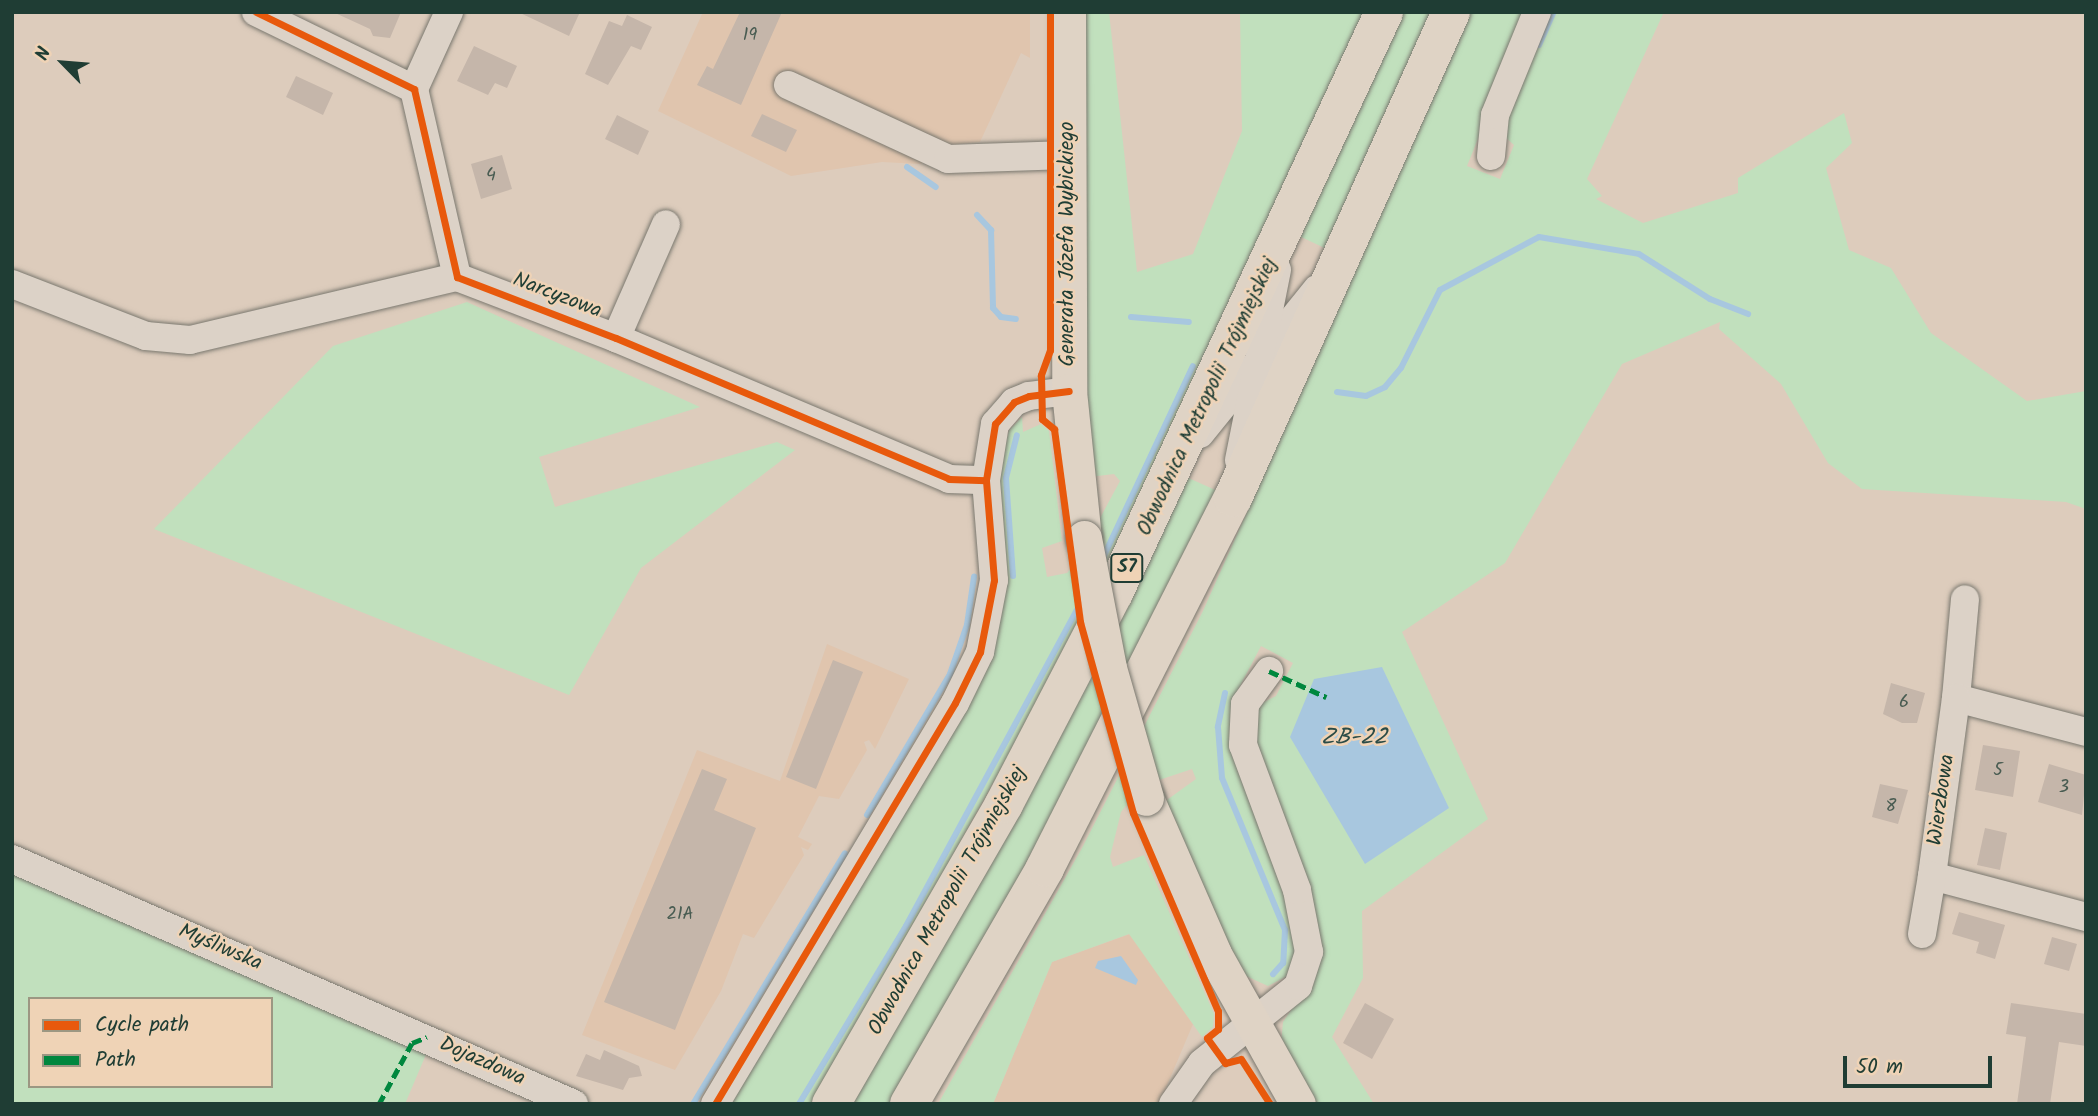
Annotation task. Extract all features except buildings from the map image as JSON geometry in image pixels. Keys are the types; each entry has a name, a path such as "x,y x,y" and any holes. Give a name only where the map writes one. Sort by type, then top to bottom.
{"highway":[{"name":"Obwodnica Metropolii Trójmiejskiej","path":"831,1104 1004,804 1174,470 1287,230 1384,12"},
{"path":"909,1104 1045,868 1233,498 1344,257 1451,12"}],"main road":[{"name":"Generała Józefa Wybickiego","path":"1068,12 1069,391 1084,538 1109,668 1146,798 1250,1024 1298,1104"}],"street":[{"path":"257,12 414,89"},
{"path":"12,284 146,336 190,340 457,277 414,89 449,12"},
{"path":"1491,156 1495,115 1537,12"},
{"path":"788,85 948,159 1068,156"},
{"path":"616,338 666,224"},
{"path":"1233,498 1256,360 1287,230"},
{"path":"1174,470 1256,360 1344,257"},
{"name":"Narcyzowa","path":"457,277 616,338 949,479 986,480"},
{"path":"715,1104 955,703 980,652 994,570 986,480 995,424 1014,402 1041,392 1069,391"},
{"name":"Wierzbowa","path":"1965,599 1956,698 1932,876 2086,917"},
{"path":"1173,1104 1202,1063 1298,986 1309,952 1304,910 1243,745 1245,704 1269,671"},
{"path":"1956,698 2086,732"},
{"name":"Myśliwska","path":"12,859 427,1037"},
{"path":"1922,934 1932,876"},
{"name":"Dojazdowa","path":"427,1037 575,1104"}],"shaded area":[{"path":"703,12 1030,12 1030,58 1021,53 980,142 959,144 920,164 882,162 791,176 658,111"},
{"path":"827,644 909,679 875,749 869,740 864,742 867,750 839,799 819,796 798,837 812,844 808,850 801,847 804,855 754,938 743,934 721,991 675,1070 582,1035 697,750 780,781"},
{"path":"1130,934 1193,1024 1159,1104 993,1104 1052,962"}],"green space":[{"path":"1078,12 1109,12 1137,272 1193,254 1242,131 1240,12 1365,12 1110,560 1007,758 847,1044 811,1104 725,1104 971,689 994,493 1009,430 1022,417 1023,432 1041,424 1049,431 1062,541 1042,548 1047,577 1067,573 1100,537 1099,520 1120,481 1114,474 1089,477 1085,460"},
{"path":"1397,12 1437,12 1333,252 1297,235"},
{"path":"1469,12 1529,12 1467,166 1500,179 1514,145 1502,134 1500,122 1544,12 1664,12 1587,179 1602,196 1596,199 1643,223 1738,193 1738,178 1844,113 1852,143 1826,168 1849,250 1891,268 1931,333 2027,401 2086,391 2086,509 2066,502 1862,489 1828,463 1781,384 1719,329 1720,322 1622,364 1505,563 1402,632 1488,819 1362,911 1363,978 1332,1037 1374,1104 1317,1104 1281,1044 1283,1022 1314,976 1319,937 1264,791 1252,738 1256,706 1276,696 1293,663 1261,646 1239,688 1232,729 1246,786 1293,899 1298,951 1291,974 1268,986 1244,975 1160,805 1196,779 1192,769 1159,780 1155,768 1121,812 1110,857 1113,867 1144,855 1214,1014 1213,1027 1202,1037 1129,934 1052,962 993,1104 938,1104 1082,848 1203,611"},
{"path":"467,302 700,407 539,457 555,507 777,442 795,450 641,568 569,695 154,529 333,346"},
{"path":"1184,476 1222,493 899,1104 845,1104"},
{"path":"12,863 430,1045 405,1104 12,1104"}],"water":[{"name":"ZB-22","path":"1382,667 1449,808 1365,864 1290,737 1314,679"},
{"path":"1121,956 1138,980 1136,985 1095,968 1098,961"}],"waterway":[{"path":"1539,45 1554,12"},
{"path":"907,167 936,187"},
{"path":"977,215 991,230 993,308 1001,317 1016,319"},
{"path":"1337,392 1366,396 1385,387 1401,368 1440,290 1539,237 1639,254 1710,299 1748,314"},
{"path":"1131,317 1189,322"},
{"path":"1102,560 1193,366"},
{"path":"1013,576 1006,478 1017,435"},
{"path":"867,815 950,674 967,625 974,577"},
{"path":"799,1104 906,926 1082,601"},
{"path":"1225,693 1218,727 1222,778 1285,930 1283,963 1273,974"},
{"path":"693,1104 845,853"}],"marked path":[{"path":"1269,671 1326,697"},
{"path":"379,1104 412,1043 427,1037"}],"cycle path":[{"path":"256,12 414,89 457,277 616,338 949,479 986,480"},
{"path":"1050,12 1050,350 1041,375 1042,419 1054,429 1080,622 1133,813 1218,1011 1218,1029 1207,1038 1225,1063 1241,1059 1270,1104"},
{"path":"715,1104 955,703 980,652 994,580 986,480 995,424 1014,402 1029,396 1069,391"}]}
